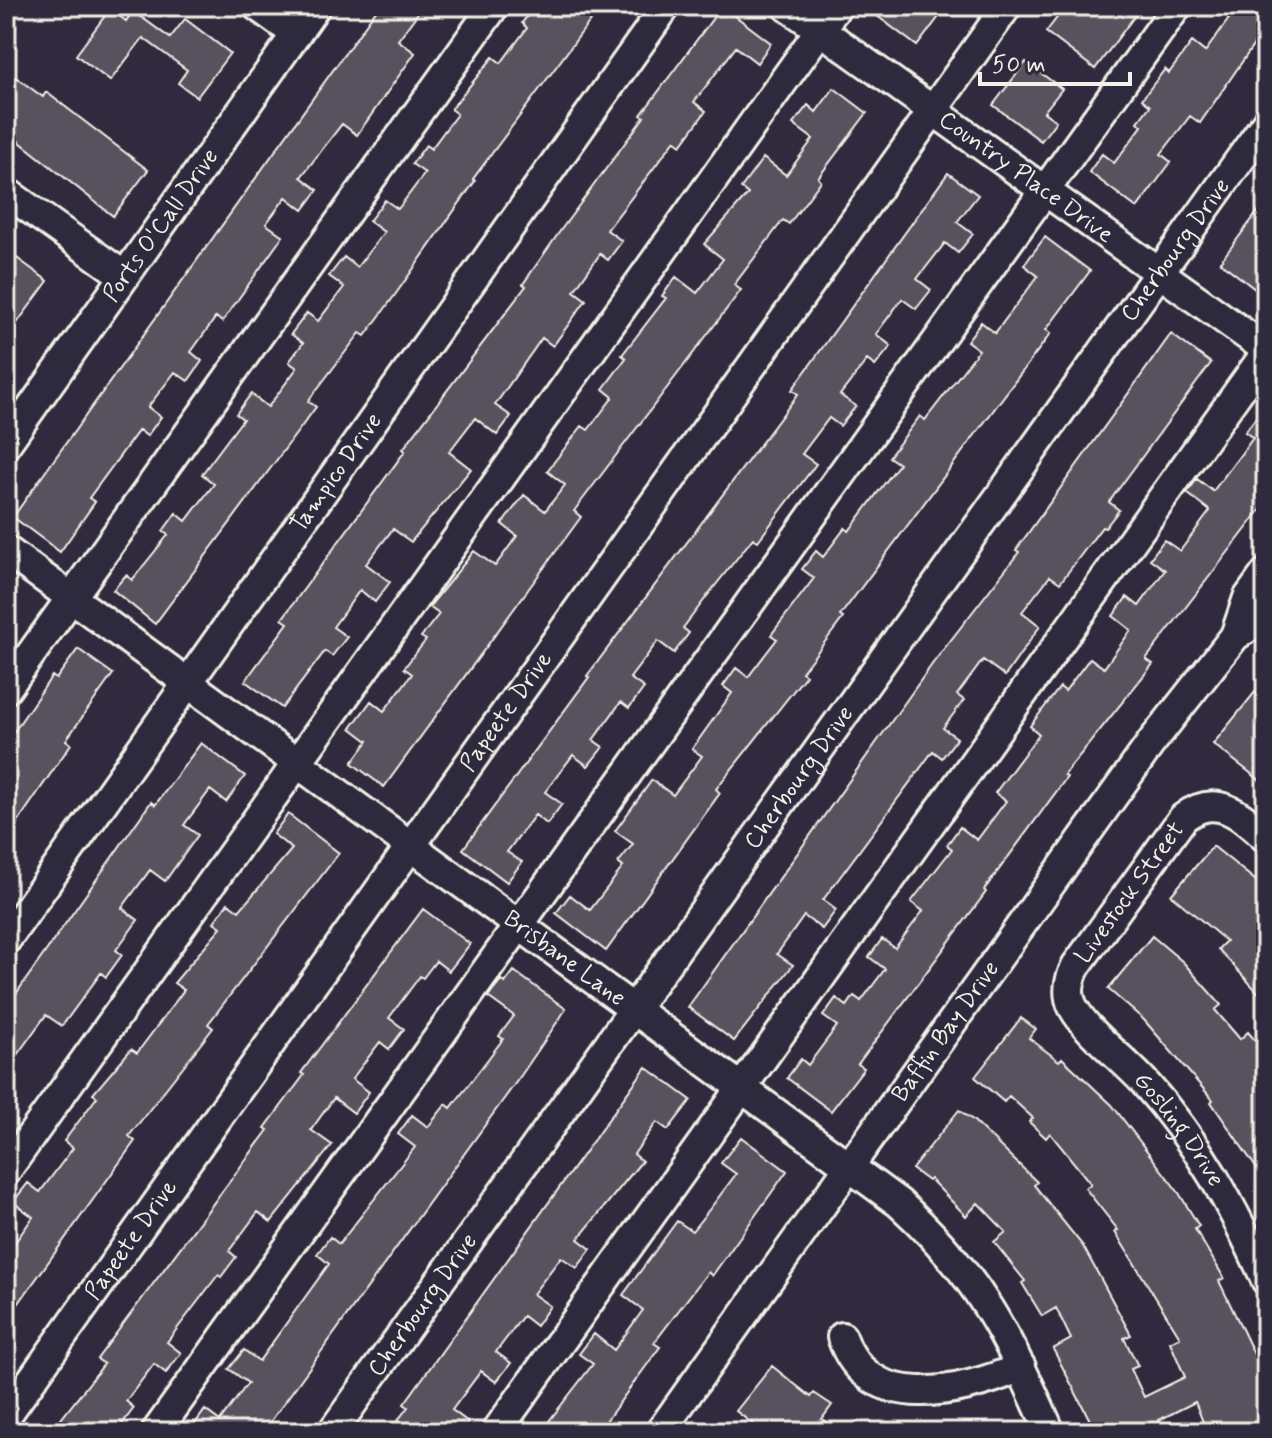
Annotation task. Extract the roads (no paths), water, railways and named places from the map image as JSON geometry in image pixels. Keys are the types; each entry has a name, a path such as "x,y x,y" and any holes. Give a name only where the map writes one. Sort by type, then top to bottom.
{"street":[{"path":"257,6 296,34"},
{"name":"Ports O'Call Drive","path":"6,444 316,6"},
{"path":"6,689 494,6"},
{"name":"Tampico Drive","path":"6,940 666,6"},
{"name":"Country Place Drive","path":"787,6 1266,351"},
{"path":"6,1171 837,6"},
{"name":"Papeete Drive","path":"6,1416 1007,6"},
{"path":"156,1432 1177,6"},
{"name":"Cherbourg Drive","path":"332,1432 1266,123"},
{"path":"6,192 123,275"},
{"path":"496,1432 1266,351"},
{"name":"Brisbane Lane","path":"6,550 899,1203 963,1269 1009,1339 1050,1432"},
{"name":"Baffin Bay Drive","path":"1235,636 1248,598 1266,573"},
{"name":"Baffin Bay Drive","path":"660,1432 1151,743 1235,636 1266,616"},
{"name":"Livestock Street","path":"1069,996 1076,966 1183,818 1210,805 1230,808 1266,838"},
{"name":"Gosling Drive","path":"1069,996 1078,1014 1145,1083 1198,1151 1237,1216 1266,1280"},
{"path":"842,1337 848,1356 864,1375 880,1383 918,1391 959,1389 1021,1367"}]}
